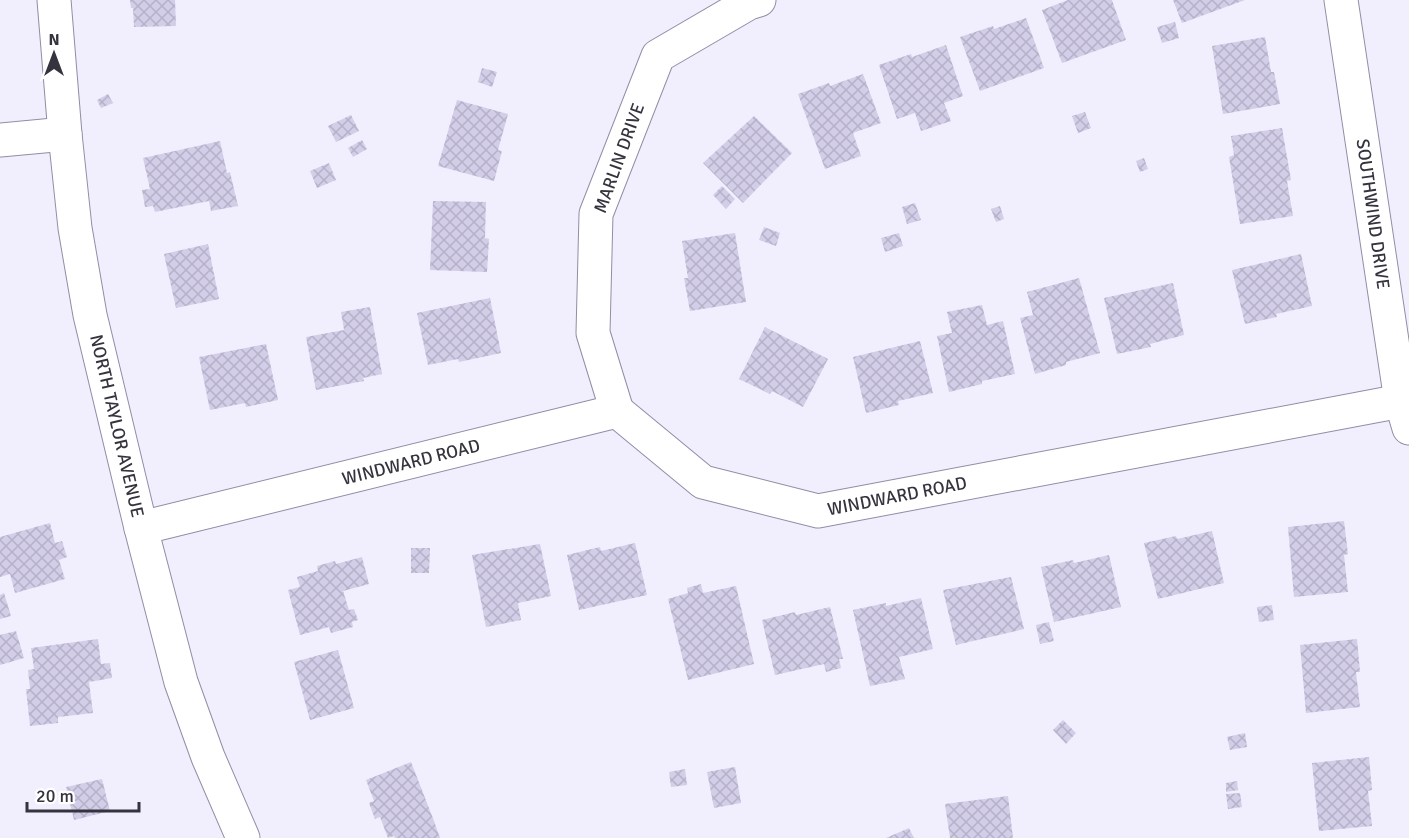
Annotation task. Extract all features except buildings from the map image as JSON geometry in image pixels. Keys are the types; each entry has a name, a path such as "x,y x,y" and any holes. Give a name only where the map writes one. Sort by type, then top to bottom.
{"street":[{"name":"NORTH TAYLOR AVENUE","path":"54,0 75,228 90,315 181,682 208,757 243,838"},
{"name":"MARLIN DRIVE","path":"617,411 593,333 596,214 658,56 749,3 759,0"},
{"name":"SOUTHWIND DRIVE","path":"1341,0 1405,414"},
{"path":"0,140 65,134"},
{"name":"WINDWARD ROAD","path":"141,528 617,411 703,482 818,511 1405,414"}]}
